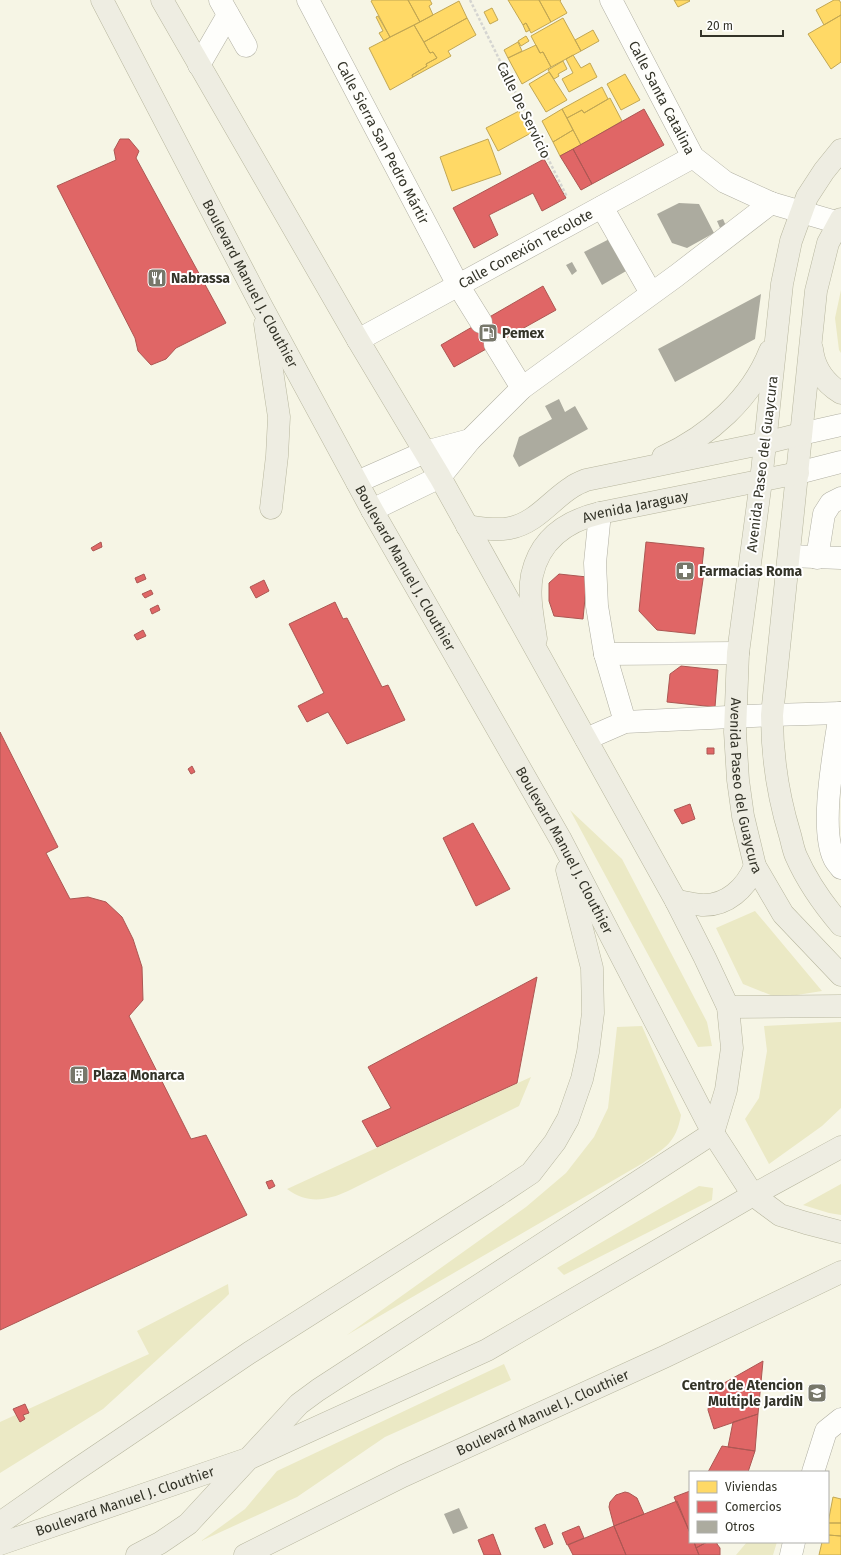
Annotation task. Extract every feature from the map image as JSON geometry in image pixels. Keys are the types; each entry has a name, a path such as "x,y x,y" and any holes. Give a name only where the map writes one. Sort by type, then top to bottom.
{"main road":[{"name":"Boulevard Manuel J. Clouthier","path":"102,0 262,307 372,510 561,840 713,1133 753,1195 780,1215 841,1232"},
{"path":"162,0 358,340 440,477 676,901 706,958 728,1008 732,1048 726,1090 713,1133"},
{"name":"Avenida Paseo del Guaycura","path":"841,150 807,197 791,241 783,277 761,481 738,653 735,717 738,780 743,816 755,866 783,914 841,974"},
{"name":"Avenida Paseo del Guaycura","path":"840,221 828,243 816,290 772,715 772,737 776,776 785,820 796,855 812,885 841,925"},
{"path":"262,307 278,417 277,456 271,508"},
{"path":"624,472 672,453 708,431 735,406 753,383 765,364 776,335"},
{"path":"811,338 812,353 822,377 841,392"},
{"path":"467,526 493,530 510,528 525,523 572,487 586,480 764,444 801,434"},
{"name":"Avenida Jaraguay","path":"538,652 532,613 532,575 541,553 552,537 572,521 600,513 798,473"},
{"path":"545,509 560,530"},
{"path":"0,1523 249,1353 498,1195 530,1173 556,1142 568,1119 582,1080 588,1052 593,1013 592,968 561,840"},
{"path":"676,901 703,905 722,902 735,893 749,879 755,866"},
{"path":"728,1008 841,1006"},
{"name":"Boulevard Manuel J. Clouthier","path":"136,1555 160,1543 188,1524 299,1404 318,1390 713,1133"},
{"path":"833,1152 841,1139"},
{"name":"Boulevard Manuel J. Clouthier","path":"0,1544 250,1458 487,1350 753,1195 833,1152"},
{"name":"Boulevard Manuel J. Clouthier","path":"245,1555 403,1476 656,1360 841,1272"}],"street":[{"name":"Calle Sierra San Pedro Mártir","path":"308,0 458,285 481,322"},
{"name":"Calle Santa Catalina","path":"611,0 693,157 725,182 771,203 840,221"},
{"path":"199,65 224,8"},
{"path":"224,8 246,46"},
{"name":"Calle Conexión Tecolote","path":"358,340 693,157"},
{"path":"372,510 440,477 470,440 522,388 771,203"},
{"path":"602,207 651,293"},
{"path":"495,344 522,388"},
{"path":"801,434 841,425"},
{"path":"357,482 425,452 470,440"},
{"name":"Avenida Jaraguay","path":"798,473 841,462"},
{"path":"818,558 824,514 830,503 841,498"},
{"path":"600,513 595,564 596,606 605,654 624,722"},
{"path":"789,556 841,558"},
{"path":"605,654 738,653"},
{"path":"586,739 624,722 840,713 828,814 829,837 834,858 841,868"},
{"path":"813,1471 826,1431 841,1419"},
{"path":"791,1555 794,1543"}],"path":[{"name":"Calle De Servicio","path":"470,0 578,220"}],"shaded area":[{"path":"841,290 841,353 839,350 835,318"},
{"path":"570,810 622,859 707,1022 712,1046 698,1047"},
{"path":"755,911 822,991 778,998 743,984 716,928"},
{"path":"841,1022 841,1108 822,1126 769,1164 745,1119 759,1098 767,1051 764,1026"},
{"path":"642,1026 681,1115 673,1139 658,1153 643,1163 347,1335 526,1207 566,1173 594,1137 608,1108 617,1027"},
{"path":"531,1077 519,1106 348,1191 324,1199 309,1199 294,1194 287,1189"},
{"path":"841,1184 841,1215 803,1205"},
{"path":"699,1186 713,1188 712,1200 564,1275 557,1268"},
{"path":"228,1284 229,1294 225,1298 103,1409 0,1473 0,1422 149,1354 137,1331"},
{"path":"504,1364 511,1380 385,1437 297,1497 201,1541 245,1509 277,1471"},
{"path":"746,1543 777,1543 773,1555 736,1555"}],"building: Viviendas":[{"path":"408,0 420,22 390,37 371,1"},
{"path":"408,0 430,0 432,4 429,6 433,15 420,22"},
{"path":"508,0 539,0 551,22 531,33 526,23 523,25"},
{"path":"539,0 561,0 560,1 567,13 551,22"},
{"path":"674,0 689,0 690,1 678,7"},
{"path":"834,0 839,0 841,3 841,15 824,25 816,10"},
{"path":"459,1 467,18 424,42 414,25"},
{"path":"492,8 498,20 490,24 484,12"},
{"path":"841,15 841,62 831,69 808,34"},
{"path":"378,16 390,37 384,41 379,33 383,31 376,17"},
{"path":"467,18 476,35 448,51 451,56 413,77 412,75 427,66 426,64 437,58 433,52 430,53 424,42"},
{"path":"563,18 581,51 551,67 543,52 540,53 531,36"},
{"path":"526,23 530,30 526,32 523,25"},
{"path":"414,25 430,53 433,52 437,58 426,64 427,66 412,75 413,77 390,90 369,48"},
{"path":"593,30 599,41 581,51 575,40"},
{"path":"526,36 529,41 521,46 518,41"},
{"path":"518,42 522,51 508,58 504,50"},
{"path":"536,45 540,53 543,52 551,67 522,84 508,58"},
{"path":"573,55 581,68 590,63 597,77 569,92 562,79 573,73 566,59"},
{"path":"563,61 567,69 558,74 559,76 554,79 548,70"},
{"path":"549,72 567,100 546,112 529,84"},
{"path":"625,74 640,100 621,110 607,84"},
{"path":"602,87 608,99 584,113 582,110 567,118 562,109"},
{"path":"610,98 622,121 581,145 567,118 582,110 584,113"},
{"path":"562,109 573,130 553,142 542,121"},
{"path":"519,111 531,133 498,151 486,128"},
{"path":"573,130 581,145 560,156 553,142"},
{"path":"488,139 501,174 452,191 440,157"},
{"path":"833,1497 841,1499 841,1523 829,1523"},
{"path":"829,1523 841,1523 841,1536 829,1535"},
{"path":"829,1535 841,1536 841,1555 819,1555 822,1543 829,1543"}],"building: Comercios":[{"path":"644,109 664,145 592,184 573,149"},
{"path":"120,139 129,139 139,151 136,158 226,323 176,348 166,359 151,365 138,351 135,338 57,186 116,160 114,150"},
{"path":"573,149 592,184 581,190 560,156"},
{"path":"544,159 566,198 542,211 533,193 489,215 498,235 474,248 453,208"},
{"name":"Pemex","path":"543,286 556,310 454,367 441,345"},
{"path":"101,542 102,547 93,551 91,548"},
{"path":"646,542 704,548 702,566 705,566 695,634 657,630 639,611"},
{"path":"144,574 146,579 137,583 135,578"},
{"path":"559,574 587,577 583,619 554,616 549,601 549,583"},
{"path":"264,580 269,591 256,598 250,587"},
{"path":"151,590 153,594 145,598 142,594"},
{"path":"335,602 343,619 347,618 382,687 388,685 405,720 347,744 328,712 307,722 298,706 324,693 289,624"},
{"path":"158,605 160,610 152,614 150,609"},
{"path":"143,630 146,636 137,640 134,635"},
{"path":"681,666 718,670 715,707 667,702 670,674"},
{"name":"Plaza Monarca","path":"0,732 58,847 46,853 70,899 88,897 106,902 122,917 133,939 142,967 143,1000 129,1016 191,1139 206,1135 247,1215 0,1330"},
{"path":"707,748 714,748 714,754 707,754"},
{"path":"192,766 195,772 191,774 188,769"},
{"path":"690,804 695,819 682,824 674,810"},
{"path":"473,823 510,889 476,906 443,838"},
{"path":"537,977 517,1083 377,1147 362,1121 391,1108 368,1067"},
{"path":"272,1180 275,1186 269,1189 266,1182"},
{"path":"763,1361 758,1414 714,1429 708,1410 710,1391"},
{"path":"25,1404 29,1413 23,1415 25,1419 20,1422 13,1409"},
{"path":"758,1414 755,1451 728,1447 733,1422"},
{"path":"722,1446 755,1451 748,1471 709,1471"},
{"path":"689,1491 689,1531 674,1497"},
{"path":"625,1492 637,1498 644,1514 614,1526 609,1507 610,1502 616,1495"},
{"path":"677,1501 689,1531 689,1543 694,1543 699,1555 626,1555 614,1526"},
{"path":"545,1524 553,1544 544,1548 535,1528"},
{"path":"579,1526 584,1538 567,1545 562,1533"},
{"path":"614,1526 626,1555 573,1555 568,1545"},
{"path":"493,1534 501,1555 484,1555 478,1540"},
{"path":"694,1543 705,1543 696,1548"},
{"path":"705,1543 717,1543 720,1548 720,1555 699,1555 696,1548"}],"building: Otros":[{"path":"679,203 699,204 714,233 687,248 672,243 657,214"},
{"path":"723,219 726,226 720,228 717,221"},
{"path":"623,232 640,263 602,285 584,252"},
{"path":"572,262 577,271 572,275 566,265"},
{"path":"761,294 755,339 675,382 658,349"},
{"path":"559,399 565,412 575,406 588,429 519,467 513,456 519,437 552,419 545,406"},
{"path":"459,1508 468,1528 453,1534 444,1514"}],"place":[{"name":"Nabrassa","path":"157,278"},
{"name":"Pemex","path":"488,333"},
{"name":"Farmacias Roma","path":"685,571"},
{"name":"Plaza Monarca","path":"79,1075"},
{"name":"Centro de Atencion Multiple JardiN","path":"817,1393"}]}
